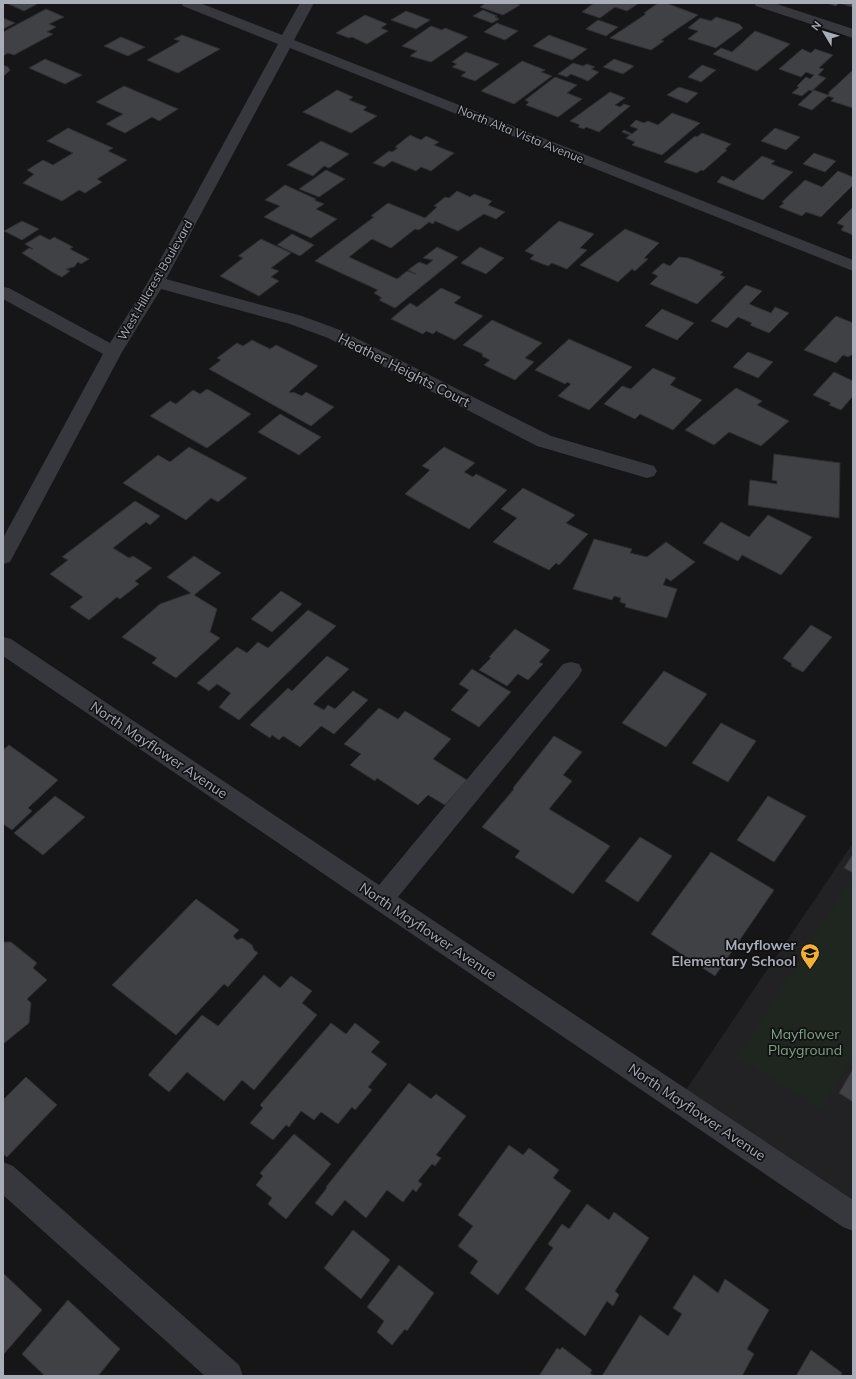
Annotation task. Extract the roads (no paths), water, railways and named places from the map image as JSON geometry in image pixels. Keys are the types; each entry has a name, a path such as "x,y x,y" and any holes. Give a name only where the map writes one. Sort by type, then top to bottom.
{"street":[{"name":"North Alta Vista Avenue","path":"188,3 853,266"},
{"name":"West Hillcrest Boulevard","path":"3,557 113,352 156,282 307,3"},
{"path":"761,3 853,34"},
{"name":"Heather Heights Court","path":"156,282 296,320 334,334 544,442 647,471"},
{"path":"3,292 113,352"},
{"name":"North Mayflower Avenue","path":"3,645 853,1217"},
{"path":"382,900 571,670"},
{"path":"3,1176 228,1376"}],"place":[{"name":"Mayflower Elementary School","path":"810,970"}],"park label":[{"name":"Mayflower Playground","path":"805,1042"}]}
